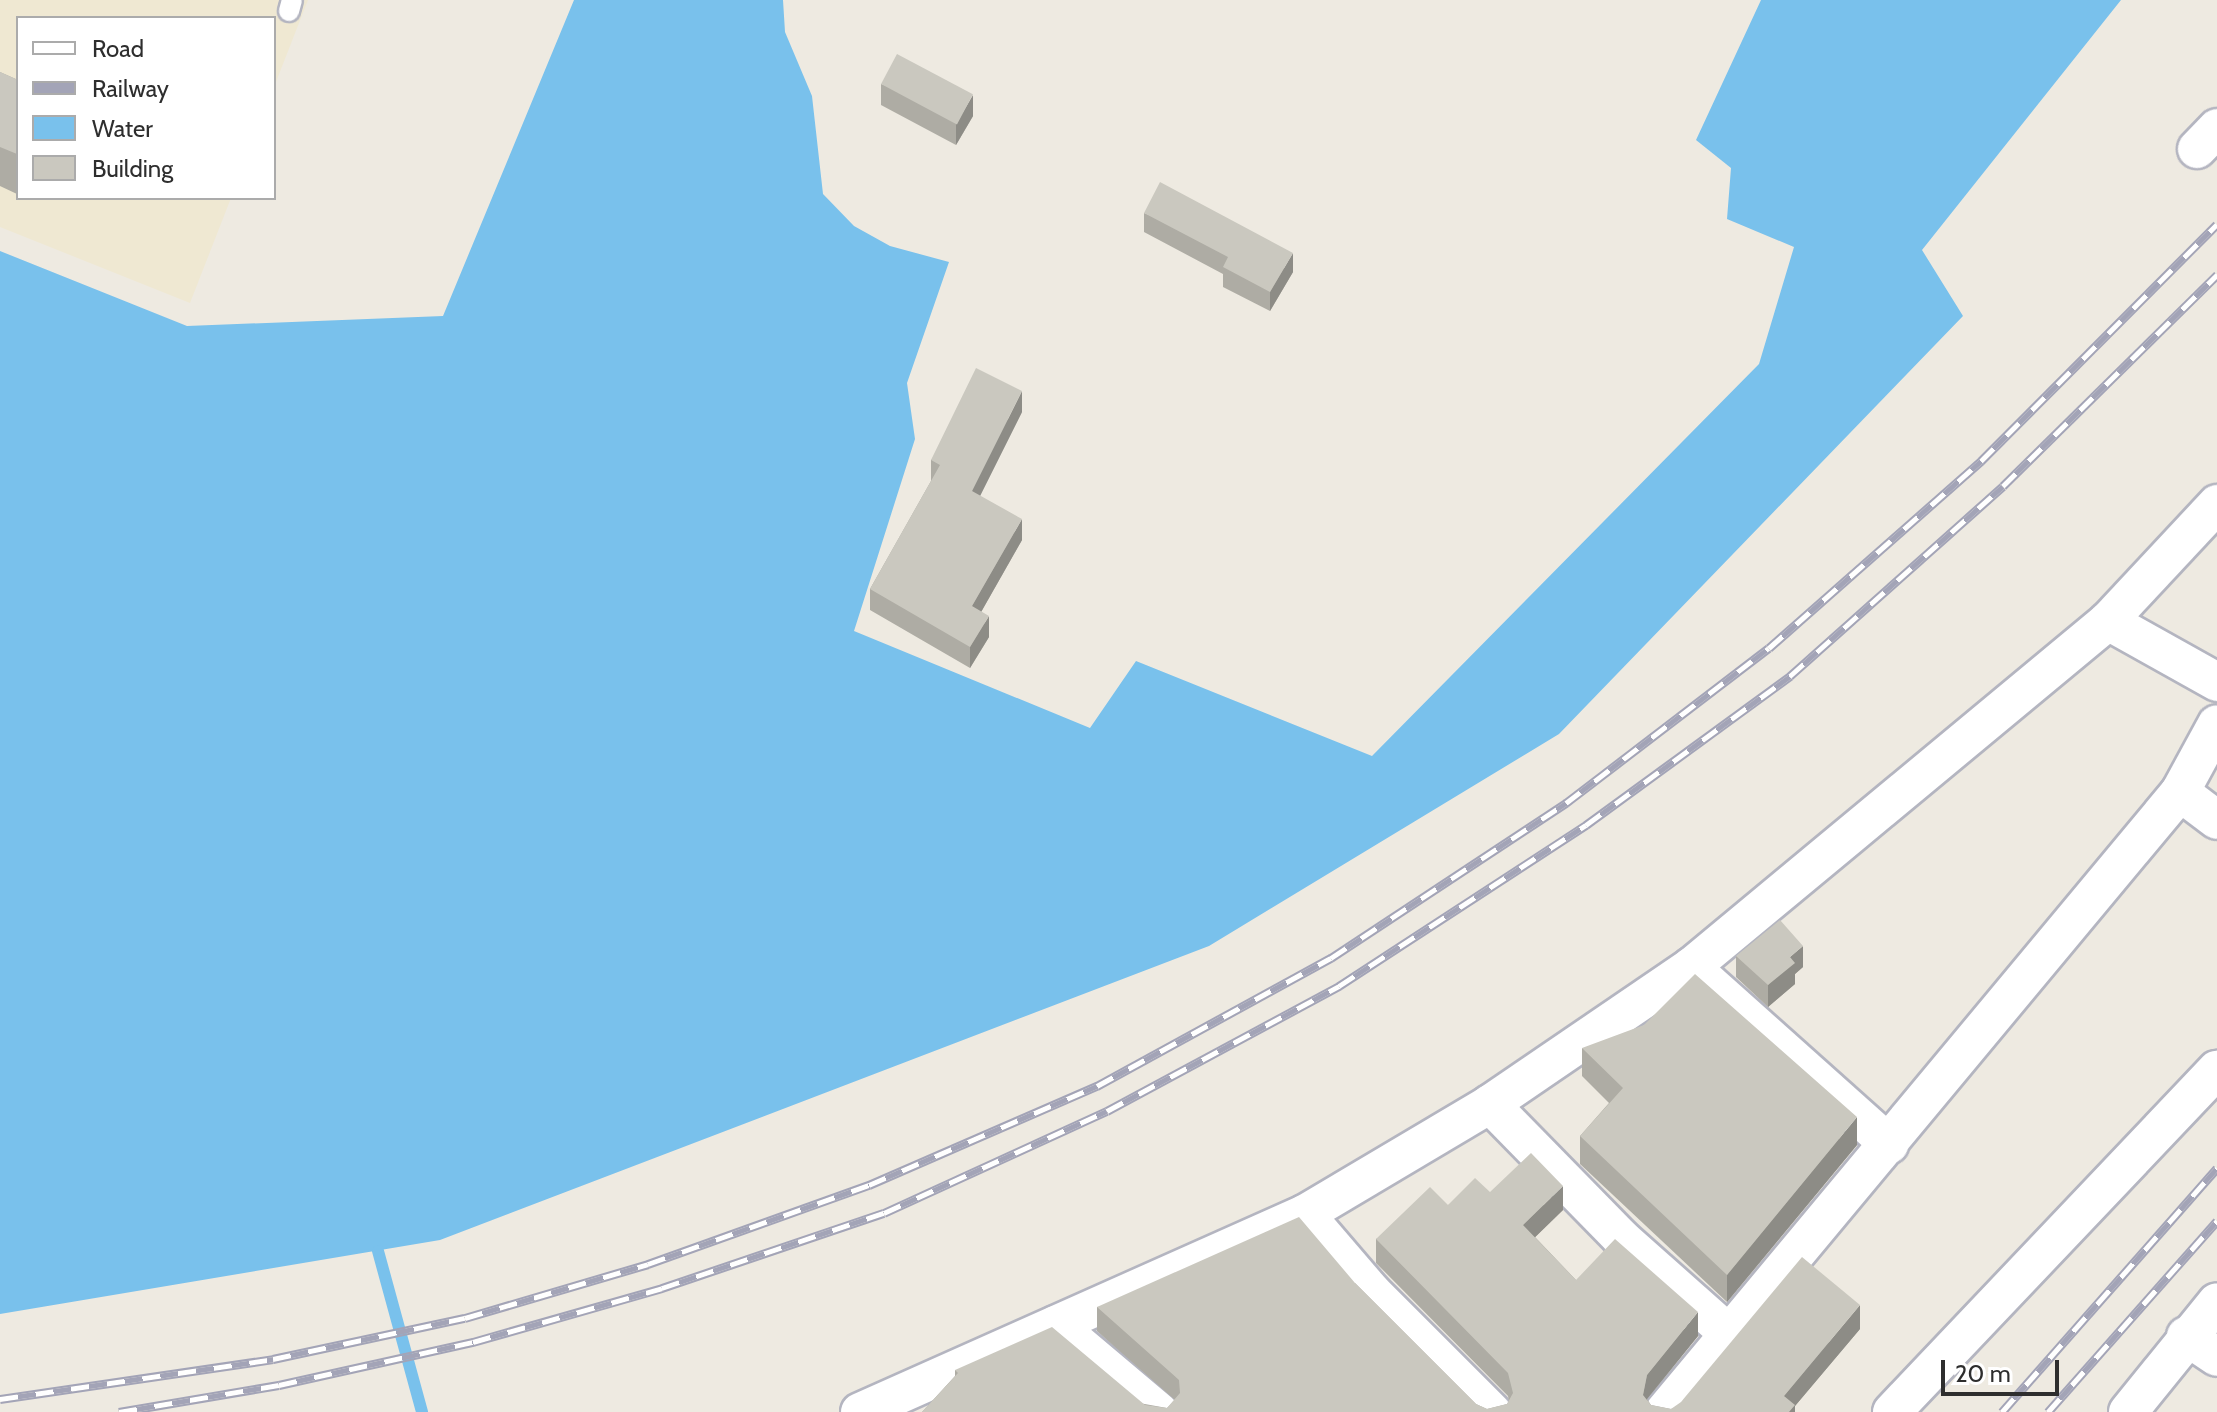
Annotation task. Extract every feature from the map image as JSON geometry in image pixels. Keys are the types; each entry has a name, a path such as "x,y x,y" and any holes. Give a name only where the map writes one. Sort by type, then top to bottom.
{"street":[{"path":"860,1412 1305,1214 1490,1104 1691,967 2108,621 2217,504"},
{"path":"2108,621 2217,682"},
{"path":"1664,1412 2180,792 2217,724"},
{"path":"2180,792 2217,820"},
{"path":"1691,967 1889,1144"},
{"path":"1892,1412 2217,1070"},
{"path":"1490,1104 1621,1238 1719,1321 1729,1334"},
{"path":"1305,1214 1371,1291 1492,1412"},
{"path":"2128,1412 2186,1336 2217,1302"},
{"path":"1056,1325 1159,1412"},
{"path":"2186,1336 2217,1357"}],"shaded area":[{"path":"0,0 308,0 276,82 276,16 16,16 16,200 230,200 190,303 0,227"}],"water":[{"path":"574,0 783,0 785,32 812,96 823,194 854,226 890,246 949,262 907,383 915,439 854,631 1090,728 1136,661 1372,756 1759,364 1794,247 1727,219 1731,168 1696,140 1761,0 2121,0 1922,250 1963,316 1559,734 1209,946 440,1240 0,1314 0,251 187,326 443,316"}],"building":[{"path":"897,54 973,94 957,124 881,84"},
{"path":"0,72 16,79 16,154 0,147"},
{"path":"1160,182 1293,253 1270,292 1223,267 1228,257 1144,213"},
{"path":"976,368 1022,391 972,491 1022,519 972,606 989,616 970,647 870,589 940,465 931,460"},
{"path":"1780,920 1803,946 1790,957 1795,963 1768,985 1736,956"},
{"path":"1695,974 1857,1117 1727,1275 1580,1136 1623,1088 1582,1048 1644,1025"},
{"path":"1531,1153 1563,1186 1523,1225 1576,1280 1615,1239 1698,1312 1647,1375 1643,1395 1651,1405 1671,1409 1681,1402 1802,1257 1860,1305 1784,1396 1795,1405 1789,1412 922,1412 958,1373 955,1370 1052,1327 1145,1405 1167,1408 1180,1393 1179,1380 1097,1307 1299,1217 1355,1283 1476,1404 1487,1409 1507,1404 1513,1393 1508,1373 1376,1239 1430,1187 1448,1205 1475,1178 1490,1192"}],"waterway":[{"path":"378,1251 422,1412"}],"railway":[{"path":"0,1399 273,1359 465,1318 648,1264 869,1185 1097,1086 1331,958 1566,803 1769,648 1981,461 2217,224"},
{"path":"119,1412 279,1385 473,1342 662,1288 884,1213 1107,1111 1339,986 1586,825 1790,676 2003,486 2217,275"},
{"path":"2002,1412 2217,1168"},
{"path":"2048,1412 2217,1221"}]}
